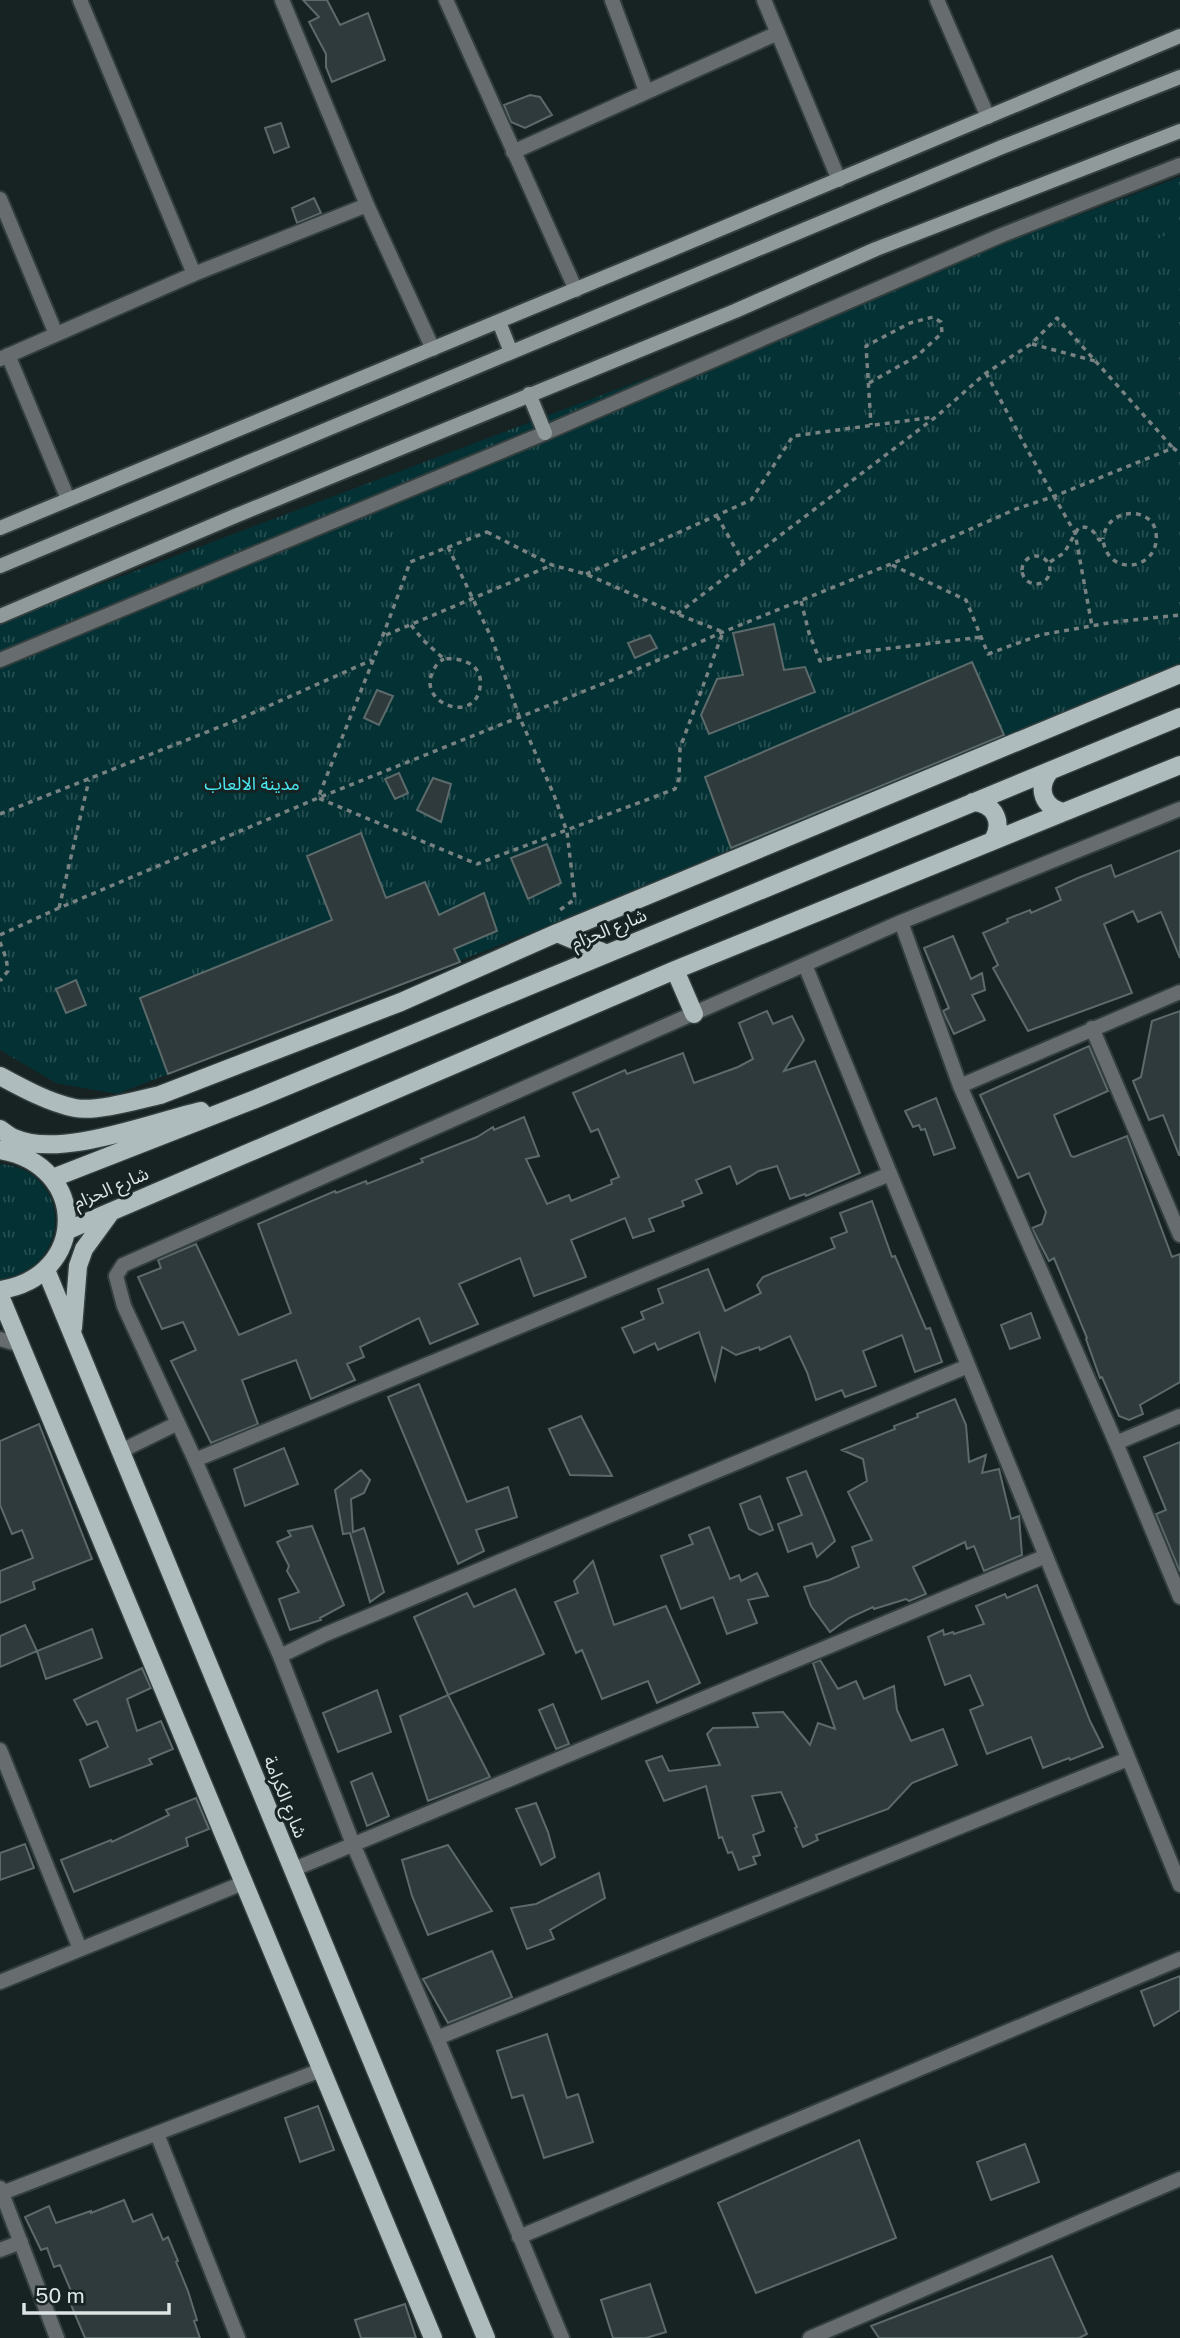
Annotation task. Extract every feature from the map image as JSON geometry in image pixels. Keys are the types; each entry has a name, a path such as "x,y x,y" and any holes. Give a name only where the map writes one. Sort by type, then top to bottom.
{"main road":[{"path":"0,1076 42,1096 76,1108 119,1105 160,1095 401,1002 557,933 1180,674"},
{"name":"شارع الحزام","path":"52,1178 253,1100 1180,717"},
{"name":"شارع الحزام","path":"66,1231 675,970 1180,765"},
{"path":"1050,771 1043,783 1043,796 1051,808 1064,812"},
{"path":"973,802 986,805 996,815 998,828 993,840"},
{"path":"557,933 605,953"},
{"path":"675,970 694,1014"},
{"path":"0,1129 15,1139 45,1144 69,1143 253,1100"},
{"path":"0,1150 18,1153 37,1163 52,1178 64,1203 66,1231 59,1252 46,1270 32,1281 15,1288 0,1290"},
{"path":"73,1335 78,1266 84,1250 113,1210"},
{"name":"شارع الكرامة","path":"46,1270 486,2338"},
{"path":"0,1296 10,1341 243,1883 433,2338"}],"street":[{"path":"80,0 194,274"},
{"path":"282,0 367,205 433,349"},
{"path":"446,0 576,290"},
{"path":"612,0 646,91"},
{"path":"764,0 839,180"},
{"path":"937,0 988,117"},
{"path":"513,152 778,33"},
{"path":"0,528 1180,36"},
{"path":"0,566 1002,147 1179,78"},
{"path":"0,616 529,394 735,311 876,249 1180,131"},
{"path":"0,660 545,433 1002,235 1180,165"},
{"path":"0,198 56,334"},
{"path":"68,499 4,357 194,274 367,205"},
{"path":"499,322 511,352"},
{"path":"529,394 545,433"},
{"path":"562,2338 353,1844 280,1656 118,1289 116,1276 122,1265 901,922 1180,808"},
{"path":"901,922 960,1086 1176,1579 1180,1597"},
{"path":"805,965 1179,1878"},
{"path":"960,1086 1180,992"},
{"path":"1092,1028 1180,1235"},
{"path":"195,1460 890,1174"},
{"path":"280,1656 326,1634 968,1366"},
{"path":"1116,1443 1180,1416"},
{"path":"121,1451 176,1423"},
{"path":"292,1870 1046,1556"},
{"path":"0,1750 80,1949"},
{"path":"437,2038 1128,1759"},
{"path":"0,1982 243,1883"},
{"path":"519,2237 1180,1959"},
{"path":"57,2338 1,2190 157,2134 321,2070"},
{"path":"157,2134 238,2338"},
{"path":"810,2338 1180,2179"},
{"path":"0,2250 21,2242"}],"path":[{"path":"869,383 917,356 942,333 941,322 933,317 911,323 866,346 871,425"},
{"path":"677,614 937,416 986,373 1031,344 1057,318 1180,453"},
{"path":"1031,344 1097,362"},
{"path":"986,373 1075,533 1092,626"},
{"path":"586,575 751,500 793,436 937,416"},
{"path":"0,935 318,798 617,678 1016,509 1173,448"},
{"path":"1127,513 1150,520 1156,532 1153,550 1147,559 1137,565 1124,565 1112,559 1103,545 1103,540 1107,523 1116,516 1127,513"},
{"path":"716,516 743,562"},
{"path":"1050,562 1064,553 1079,527 1087,526 1099,540 1103,540"},
{"path":"318,798 372,660 385,635 410,562 487,532 552,565 586,575 723,632"},
{"path":"448,547 492,639 519,716 554,795 567,832 575,900 555,913 557,933"},
{"path":"1028,557 1042,557 1050,562 1051,576 1046,581 1033,583 1022,575 1023,562 1028,557"},
{"path":"891,564 966,600 988,654 1040,635 1180,615"},
{"path":"385,635 552,565"},
{"path":"801,601 820,661 860,652 982,637"},
{"path":"411,625 444,659 460,658 477,670 481,679 479,691 475,700 467,706 445,705 435,698 430,687 431,675 444,659"},
{"path":"318,798 477,864 675,789 679,779 680,748 723,632"},
{"path":"0,814 237,720 372,660"},
{"path":"59,908 89,780"},
{"path":"0,942 8,971 0,981"}],"green space":[{"name":"مدينة الالعاب","path":"1180,177 1180,663 569,918 117,1094 56,1083 0,1050 0,622"},
{"path":"1180,229 1180,290 1158,239"},
{"path":"0,1164 24,1170 41,1182 51,1199 55,1219 52,1239 42,1257 25,1271 0,1279"}],"building":[{"path":"303,0 327,0 340,25 368,13 385,60 332,82 326,67 326,54 309,22 319,17"},
{"path":"530,95 540,97 552,115 525,128 511,122 504,105"},
{"path":"281,123 289,147 274,153 265,128"},
{"path":"314,198 321,213 297,223 292,208"},
{"path":"774,624 784,670 805,667 815,692 709,734 701,715 717,679 743,675 733,633"},
{"path":"650,635 657,648 635,658 628,643"},
{"path":"972,662 1004,735 731,848 705,777"},
{"path":"377,690 393,696 379,725 364,718"},
{"path":"399,773 408,793 395,799 385,779"},
{"path":"433,778 451,784 441,822 417,810"},
{"path":"361,833 386,898 425,882 439,915 484,893 497,931 454,949 460,962 168,1074 140,998 332,920 307,856"},
{"path":"547,844 561,883 528,899 511,858"},
{"path":"1180,850 1180,958 1161,912 1138,922 1133,911 1104,924 1132,993 1028,1031 993,968 998,965 983,933 1008,922 1007,919 1030,910 1031,913 1061,900 1056,888 1078,878 1111,865 1115,877"},
{"path":"953,936 971,979 982,973 985,990 972,995 985,1020 954,1034 943,1011 949,1008 924,948"},
{"path":"76,980 86,1005 66,1013 56,989"},
{"path":"767,1011 773,1024 792,1016 804,1040 784,1071 815,1061 860,1173 806,1196 805,1194 790,1199 777,1166 759,1171 737,1184 730,1166 696,1180 702,1193 682,1201 684,1206 649,1219 654,1231 633,1238 625,1218 571,1240 586,1277 534,1296 520,1258 459,1284 478,1324 430,1344 419,1318 360,1347 364,1357 347,1364 355,1380 311,1399 296,1360 242,1380 258,1424 211,1443 171,1361 196,1350 183,1322 162,1329 138,1277 161,1268 158,1260 196,1244 239,1335 291,1313 258,1224 335,1191 336,1193 366,1181 367,1184 423,1162 421,1159 477,1137 493,1127 494,1130 524,1117 539,1156 526,1159 547,1204 569,1195 571,1201 612,1184 611,1180 619,1177 598,1129 591,1132 573,1093 625,1070 627,1074 683,1053 694,1083 738,1067 753,1059 739,1023"},
{"path":"1180,1011 1179,1155 1163,1115 1149,1120 1133,1081 1141,1077 1152,1021"},
{"path":"1089,1046 1108,1091 1054,1115 1071,1156 1127,1136 1172,1257 1180,1254 1180,1382 1140,1405 1143,1414 1129,1420 1119,1416 1102,1377 1100,1378 1087,1338 1054,1258 1049,1261 1032,1228 1042,1224 1046,1212 1029,1173 1018,1178 980,1095"},
{"path":"936,1098 955,1148 934,1155 925,1129 921,1130 919,1125 913,1127 905,1111"},
{"path":"872,1201 892,1257 895,1256 926,1329 930,1328 942,1362 915,1372 902,1335 863,1351 876,1386 845,1397 842,1390 816,1400 807,1372 790,1336 760,1350 759,1347 736,1355 722,1347 715,1380 699,1332 658,1350 655,1343 634,1353 622,1328 644,1319 641,1312 663,1303 658,1289 708,1269 725,1311 761,1293 757,1285 763,1277 835,1248 831,1238 847,1232 840,1213"},
{"path":"1031,1313 1040,1338 1010,1349 1001,1325"},
{"path":"419,1384 467,1502 508,1487 517,1517 476,1530 484,1551 458,1564 388,1397"},
{"path":"955,1399 966,1425 969,1462 986,1455 982,1473 999,1469 1011,1519 1019,1516 1022,1555 984,1571 974,1546 967,1549 965,1542 913,1567 926,1594 909,1601 906,1599 874,1609 873,1607 849,1618 830,1632 811,1606 804,1587 859,1567 852,1547 872,1540 848,1492 867,1481 863,1459 842,1450 895,1429 894,1426 918,1417 917,1414"},
{"path":"581,1416 612,1476 570,1475 549,1429"},
{"path":"39,1424 92,1559 33,1582 35,1589 0,1603 0,1571 33,1558 22,1530 12,1534 0,1505 0,1441"},
{"path":"1180,1442 1180,1572 1156,1514 1166,1510 1144,1457"},
{"path":"284,1448 298,1484 245,1506 234,1469"},
{"path":"361,1470 370,1480 364,1493 351,1499 353,1532 364,1528 384,1592 370,1602 350,1533 343,1534 335,1490"},
{"path":"806,1471 835,1541 817,1557 812,1543 788,1552 778,1524 802,1515 787,1478"},
{"path":"760,1496 773,1530 760,1535 749,1529 740,1504"},
{"path":"312,1526 344,1605 320,1618 321,1620 290,1630 279,1599 299,1592 287,1571 289,1566 277,1542 291,1536 288,1531"},
{"path":"709,1527 730,1579 739,1575 741,1581 757,1573 768,1596 748,1600 757,1623 727,1634 713,1597 681,1609 661,1556 693,1544 689,1535"},
{"path":"593,1561 614,1625 666,1606 700,1683 657,1703 648,1681 602,1699 582,1650 576,1653 555,1602 578,1593 574,1581"},
{"path":"1037,1585 1090,1721 1103,1747 1043,1768 1031,1737 987,1754 970,1710 983,1705 970,1675 945,1685 928,1637 943,1630 944,1635 954,1634 984,1624 976,1606 1005,1594 1007,1598"},
{"path":"515,1589 544,1654 448,1695 414,1617 467,1593 474,1607"},
{"path":"25,1625 37,1651 0,1667 0,1636"},
{"path":"92,1629 102,1658 46,1679 37,1651"},
{"path":"820,1660 838,1689 856,1681 864,1699 894,1686 897,1710 911,1741 943,1729 957,1765 912,1783 888,1809 816,1835 818,1840 803,1847 781,1792 752,1796 764,1831 753,1835 760,1855 753,1857 756,1864 739,1870 732,1852 728,1853 722,1837 719,1838 706,1786 664,1801 646,1761 662,1756 669,1771 720,1765 707,1734 713,1728 758,1727 753,1713 783,1712 810,1745 818,1723 835,1729 813,1663"},
{"path":"142,1668 151,1688 127,1699 137,1731 161,1721 173,1749 149,1759 152,1764 90,1787 80,1760 108,1747 97,1721 87,1725 74,1700"},
{"path":"377,1690 391,1732 338,1752 323,1713"},
{"path":"448,1695 490,1777 428,1801 400,1716"},
{"path":"553,1704 569,1744 556,1749 539,1710"},
{"path":"372,1773 389,1816 367,1826 351,1782"},
{"path":"196,1798 209,1829 186,1838 188,1846 74,1892 61,1860 111,1840 112,1842 169,1815 166,1810"},
{"path":"536,1803 555,1857 541,1865 516,1809"},
{"path":"25,1844 34,1868 0,1880 0,1853"},
{"path":"448,1845 492,1911 428,1935 412,1896 402,1860"},
{"path":"599,1873 605,1898 550,1930 554,1939 527,1949 511,1908 536,1904"},
{"path":"492,1951 512,1997 448,2023 423,1979"},
{"path":"1180,1976 1180,2010 1154,2026 1141,1991"},
{"path":"547,2034 567,2098 578,2094 593,2142 544,2158 523,2095 512,2098 497,2051"},
{"path":"318,2106 334,2150 300,2162 285,2118"},
{"path":"859,2140 896,2238 756,2293 718,2203"},
{"path":"1025,2144 1039,2182 991,2200 977,2162"},
{"path":"124,2200 133,2222 152,2214 163,2240 168,2237 188,2291 200,2338 85,2338 69,2300 74,2298 60,2265 54,2267 47,2248 41,2250 25,2217 49,2206 56,2223"},
{"path":"1052,2256 1087,2334 1079,2338 879,2338 871,2326"},
{"path":"650,2284 666,2332 646,2338 613,2338 601,2300"},
{"path":"405,2304 416,2338 361,2338 355,2320"}]}
